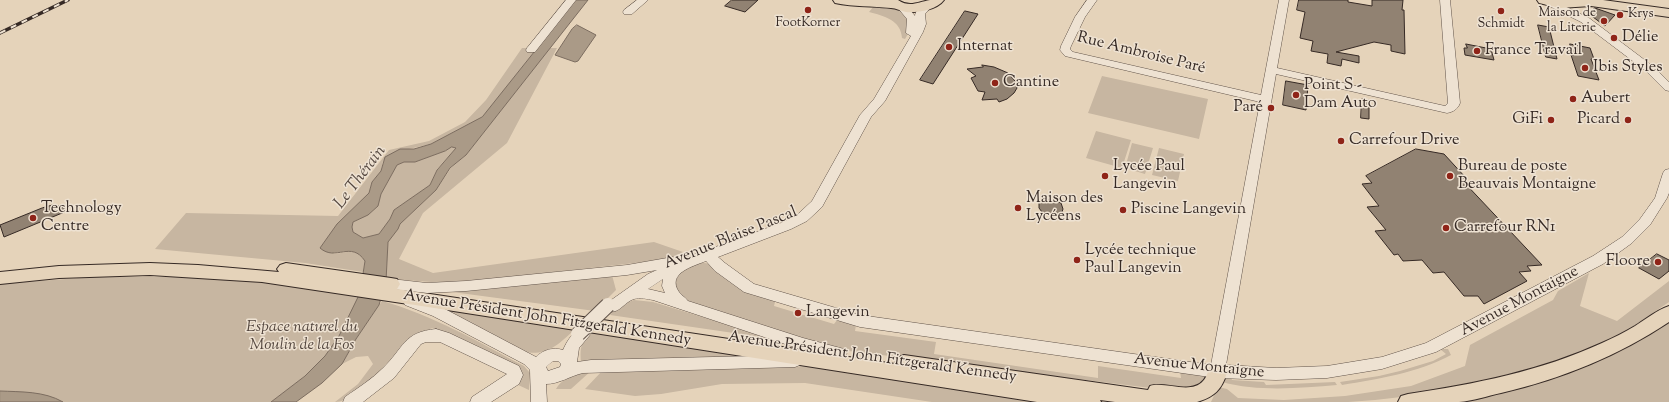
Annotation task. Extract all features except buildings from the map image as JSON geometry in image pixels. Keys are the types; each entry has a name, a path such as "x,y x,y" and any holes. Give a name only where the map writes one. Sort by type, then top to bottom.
{"main road":[{"path":"839,0 856,3 896,4 915,8 927,6 938,0"},
{"path":"1544,0 1562,4 1591,2 1669,13"},
{"path":"1608,0 1669,9"},
{"name":"Avenue Président John Fitzgerald Kennedy","path":"0,270 59,265 160,262 219,263 266,268 390,289 1171,402"},
{"name":"Avenue Président John Fitzgerald Kennedy","path":"0,278 104,270 181,270 360,284"},
{"name":"Avenue Président John Fitzgerald Kennedy","path":"390,289 415,298 531,317 1091,402"},
{"path":"1408,402 1489,388 1550,371 1617,344 1638,333 1669,313"},
{"path":"1026,381 1066,382 1193,395 1203,394 1211,390 1215,382 1217,372"}],"street":[{"path":"531,50 571,0"},
{"path":"628,12 643,0"},
{"name":"Rue Ambroise Paré","path":"1092,0 1078,19 1066,46 1065,50 1069,54 1266,100"},
{"path":"1217,372 1284,0"},
{"path":"1271,70 1447,110 1453,106 1454,103 1445,0"},
{"path":"1544,0 1585,20"},
{"path":"1574,2 1572,9 1650,69 1669,88"},
{"name":"Avenue Blaise Pascal","path":"706,253 782,222 799,213 808,204 911,33 912,19 896,4"},
{"name":"Avenue Blaise Pascal","path":"542,364 580,334 624,292 660,274 676,264 786,226 802,218 814,208 862,123 879,100 913,42 921,26 920,14 927,6"},
{"name":"Avenue Montaigne","path":"706,253 720,267 753,289 856,320 1217,372 1281,374 1327,372 1382,363 1438,344 1591,264 1619,246 1641,226 1655,208 1663,193 1669,173"},
{"path":"624,292 676,264"},
{"path":"676,264 669,279 669,288 674,298 683,304"},
{"path":"390,289 455,287 650,294 803,344 839,353"},
{"path":"390,289 438,312 528,360 542,364 560,354 563,369"},
{"name":"Avenue Blaise Pascal","path":"543,402 550,386 563,369 572,346 580,334"},
{"path":"351,402 388,373 416,340 423,336 440,336 511,367 515,372 513,379 478,402"},
{"path":"542,364 541,375 546,377 563,369 591,366 814,360"},
{"path":"539,402 542,364"},
{"path":"1054,396 1077,402"}],"green space":[{"path":"883,5 901,10 908,17 909,28 905,39 902,38 899,27 891,20 869,12 874,6"},
{"path":"522,48 538,48 482,117 431,144 409,149 383,161 381,171 372,182 369,193 340,221 320,248 335,254 353,251 361,255 365,261 363,272 305,263 155,249 186,213 338,216 389,150 429,141 465,122 486,100"},
{"path":"550,48 557,48 507,143 423,213 399,259 433,273 654,242 683,252 676,256 661,260 474,281 445,283 390,279 386,277 388,242 400,224 436,190 451,168 466,155"},
{"path":"1102,76 1208,99 1199,139 1088,113"},
{"path":"1096,131 1131,140 1122,168 1086,158"},
{"path":"1132,143 1153,148 1145,174 1125,168"},
{"path":"452,147 456,148 437,169 430,185 394,210 390,219 379,234 363,238 353,232 353,222 368,215 378,206 381,194 397,165 404,162 415,162"},
{"path":"1159,148 1184,154 1178,181 1152,175"},
{"path":"700,262 710,264 774,299 774,306 834,324 838,319 856,325 855,331 936,342 934,354 1098,378 1098,366 1181,378 1180,371 1205,376 1208,380 1199,389 1159,389 849,351 812,343 690,303 675,291 677,278 681,271"},
{"path":"1589,273 1580,306 1617,321 1669,281 1669,302 1618,337 1547,365 1513,376 1419,395 1375,400 1348,402 1211,402 1218,387 1227,389 1238,398 1284,400 1345,396 1411,386 1465,366 1470,345 1553,300 1558,291"},
{"path":"612,275 616,290 595,311 452,292"},
{"name":"Espace naturel du Moulin de la Fos","path":"92,277 180,277 268,283 359,297 344,328 325,356 306,375 271,402 0,402 0,284"},
{"path":"634,300 653,302 775,339 610,315 621,305"},
{"path":"382,301 437,321 524,366 530,373 529,390 516,384 519,381 479,347 433,328 419,334 368,385 345,400 335,402 358,384 373,364 368,356 356,357 342,364 356,339"},
{"path":"435,307 574,330 552,348 539,352 523,352"},
{"path":"1669,323 1669,402 1455,402 1580,368 1623,350"},
{"path":"593,331 757,358 581,363 583,342"},
{"path":"1440,349 1448,349 1451,355 1411,371 1342,385 1340,382 1379,376 1433,361 1446,354"},
{"path":"822,366 1038,402 932,402 805,383 722,384 661,394 635,396 585,389 603,370"},
{"path":"592,370 571,389 556,389 559,384 567,378"},
{"path":"1227,377 1231,377 1232,380 1264,382 1266,385 1335,382 1337,385 1280,388 1250,387 1222,382"}],"shaded area":[{"path":"576,0 588,0 466,155 450,168 436,190 400,224 388,242 386,281 379,305 356,339 342,364 322,383 296,402 271,402 305,376 325,356 339,336 360,293 365,261 360,255 349,251 332,253 326,252 320,248 337,224 369,193 372,182 381,171 385,157 400,149 414,149 431,144 482,117","holes":["452,147 456,148 437,170 430,185 394,210 390,219 379,234 363,238 353,232 353,222 368,215 378,206 381,194 397,165 404,162 415,162"]},
{"path":"577,25 596,35 578,61 575,62 555,55 572,29"},
{"path":"0,391 40,394 56,398 63,402 0,402"}],"railway":[{"path":"0,33 68,0"}],"place":[{"name":"FootKorner","path":"808,10"},
{"name":"Schmidt","path":"1501,11"},
{"name":"Krys","path":"1620,15"},
{"name":"Maison de la Literie","path":"1604,21"},
{"name":"Délie","path":"1614,38"},
{"name":"Internat","path":"949,47"},
{"name":"France Travail","path":"1477,51"},
{"name":"Ibis Styles","path":"1585,68"},
{"name":"Cantine","path":"995,83"},
{"name":"Point S - Dam Auto","path":"1296,95"},
{"name":"Aubert","path":"1573,99"},
{"name":"Paré","path":"1271,108"},
{"name":"GiFi","path":"1551,120"},
{"name":"Picard","path":"1628,120"},
{"name":"Carrefour Drive","path":"1341,141"},
{"name":"Lycée Paul Langevin","path":"1105,176"},
{"name":"Bureau de poste Beauvais Montaigne","path":"1450,176"},
{"name":"Maison des Lycéens","path":"1018,208"},
{"name":"Piscine Langevin","path":"1123,210"},
{"name":"Technology Centre","path":"33,218"},
{"name":"Carrefour RN1","path":"1446,228"},
{"name":"Lycée technique Paul Langevin","path":"1077,260"},
{"name":"Floore","path":"1658,262"},
{"name":"Langevin","path":"798,313"}],"water label":[{"name":"Le Thérain","path":"361,178"}]}
